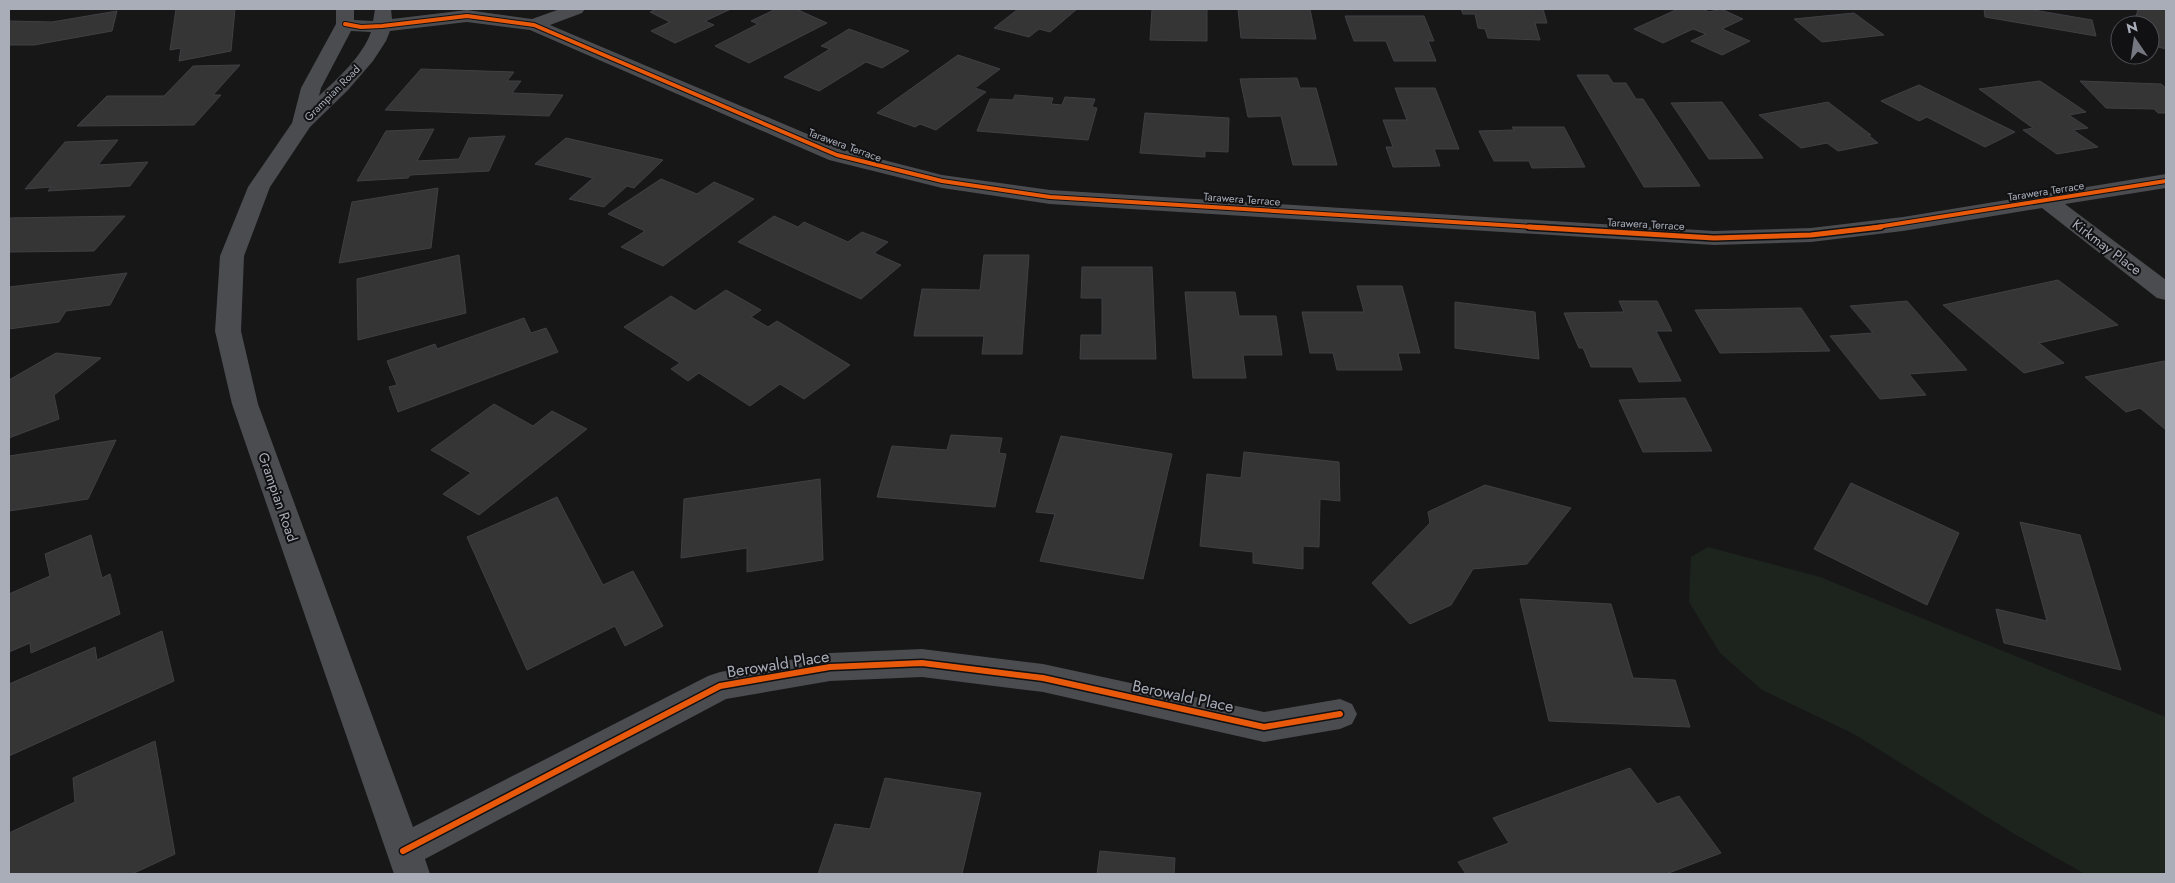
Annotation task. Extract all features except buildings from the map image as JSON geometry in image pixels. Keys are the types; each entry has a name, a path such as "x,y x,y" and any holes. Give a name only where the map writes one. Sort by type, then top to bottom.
{"street":[{"name":"Tarawera Terrace","path":"512,9 518,11 534,25"},
{"path":"534,25 576,9"},
{"name":"Tarawera Terrace","path":"345,16 361,27 384,13 467,16 534,25 837,155 916,177 1002,193 1714,238 1811,235 1903,224 2166,182"},
{"name":"Grampian Road","path":"384,13 376,41 366,57 341,86 302,123 259,187 232,256 228,331 245,404 407,862"},
{"name":"Grampian Road","path":"302,123 312,88 345,16"},
{"name":"Kirkmay Place","path":"2048,202 2166,292"},
{"name":"Berowald Place","path":"407,862 720,686 830,667 922,663 1043,678 1264,727 1340,714"}],"shaded area":[{"path":"1708,547 1820,577 2166,717 2166,874 2085,874 2011,832 1854,734 1762,690 1720,653 1689,602 1691,557"}],"cycle path":[{"path":"345,24 361,27 382,26 467,16 534,25 837,155 942,181 1050,197 1714,238 1811,235 1903,224 2166,181"},
{"path":"403,851 720,686 830,667 922,663 1043,678 1264,727 1340,714"}]}
